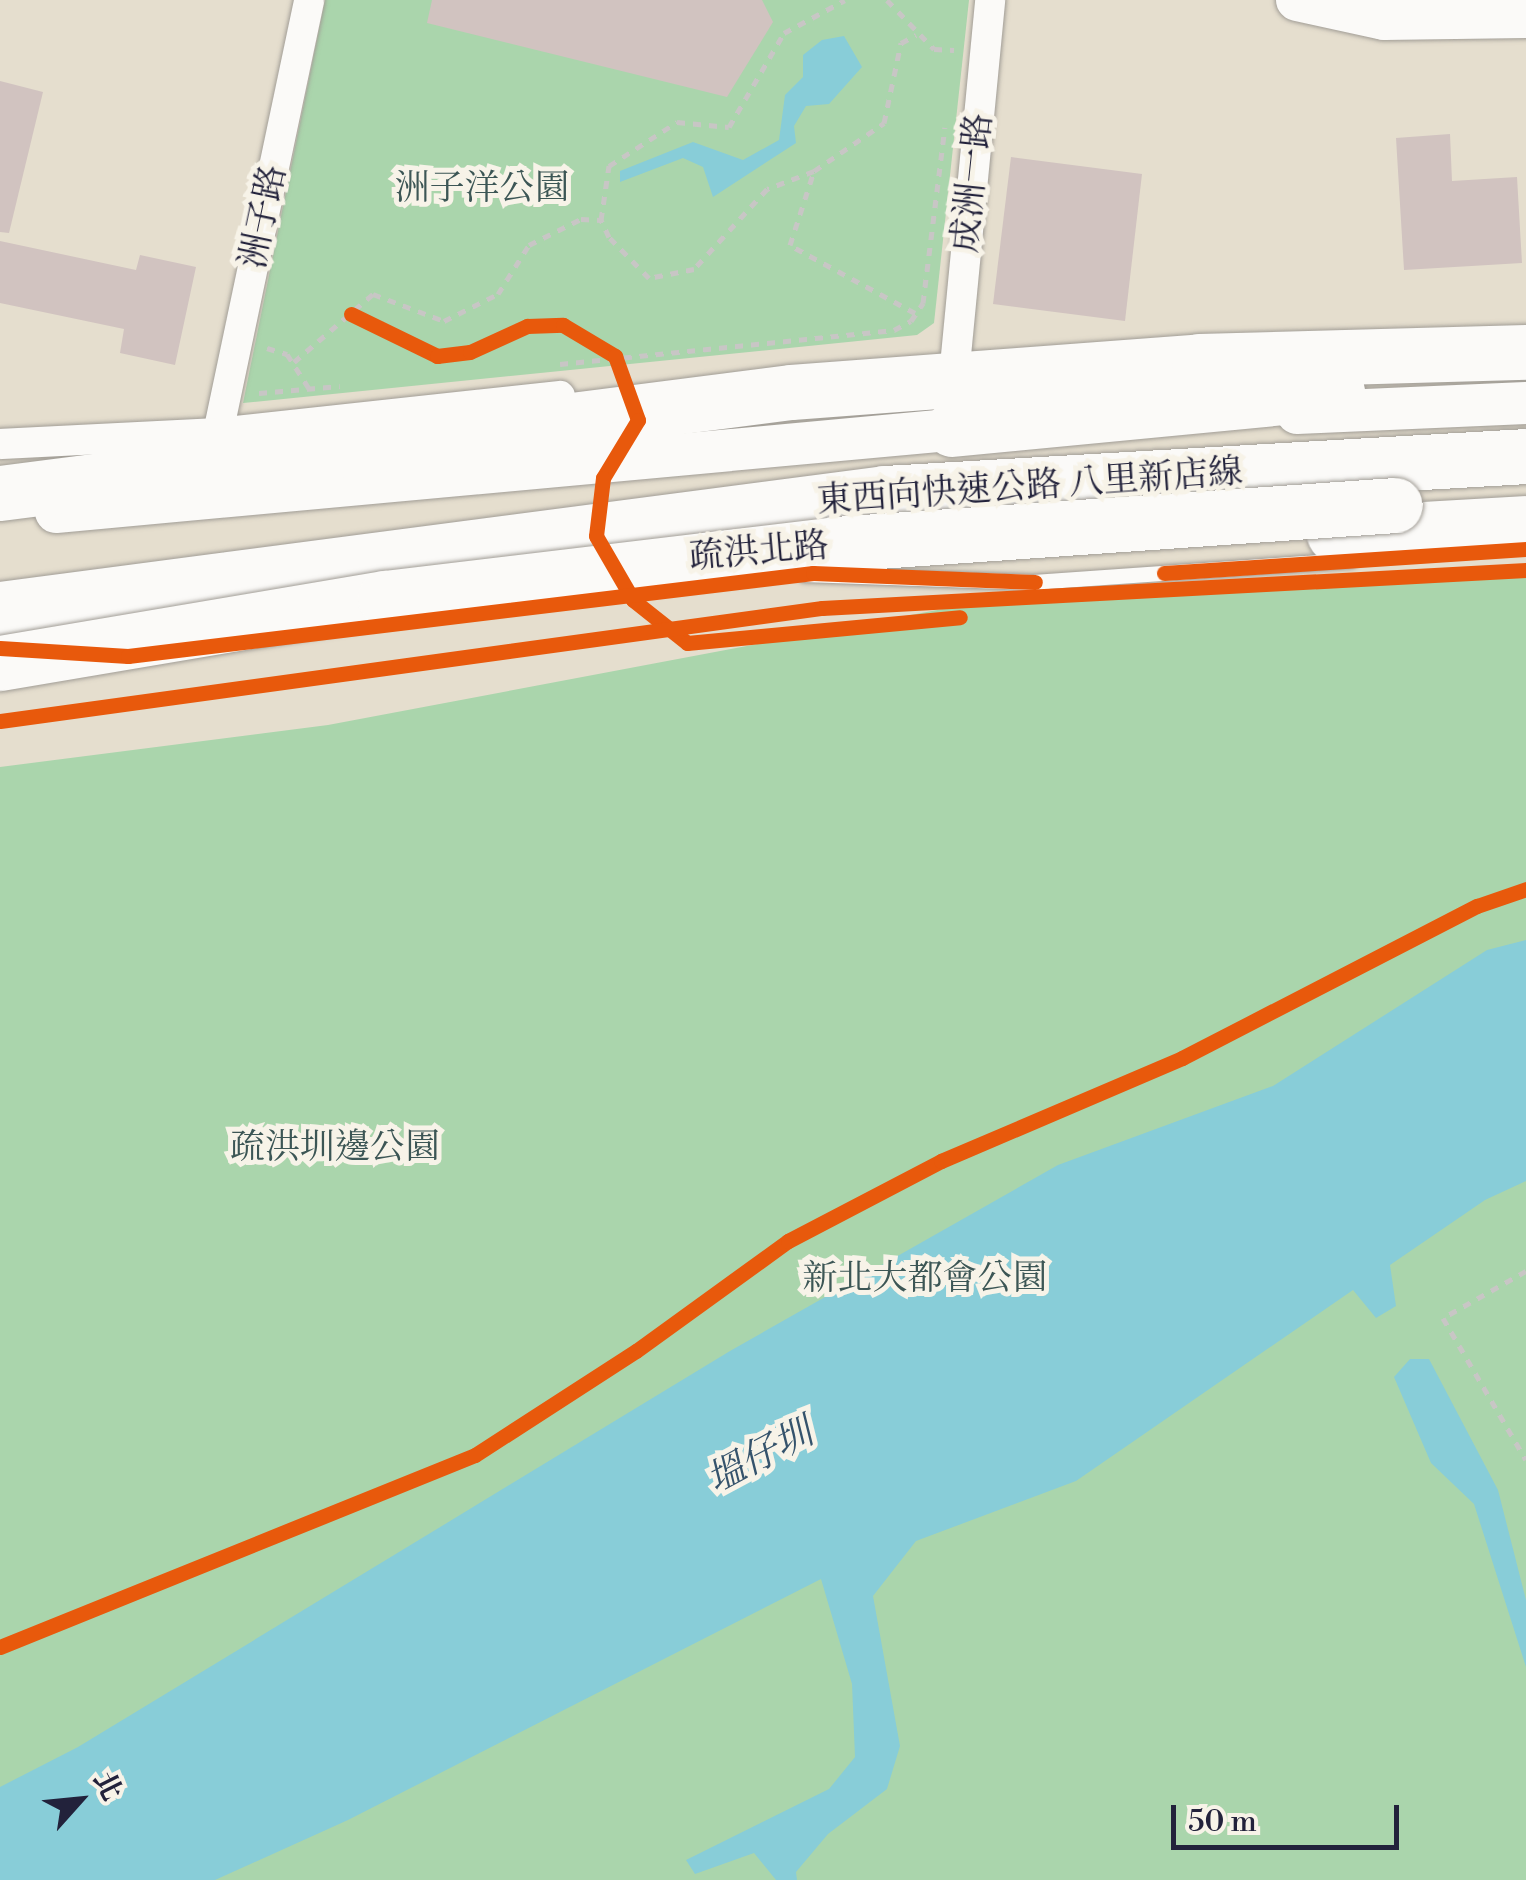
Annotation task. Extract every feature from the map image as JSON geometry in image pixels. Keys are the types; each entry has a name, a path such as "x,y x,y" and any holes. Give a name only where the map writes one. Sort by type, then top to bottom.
{"highway":[{"path":"5,507 791,392 1200,361 1382,360 1526,352"},
{"path":"952,429 1526,380"},
{"name":"東西向快速公路 八里新店線","path":"0,575 901,462 1526,427"},
{"name":"東西向快速公路 八里新店線","path":"0,609 885,493 1526,456"},
{"path":"0,663 385,598 817,546 1395,505 1526,500"},
{"path":"873,528 998,554 1526,523"}],"street":[{"name":"洲子路","path":"218,433 309,0"},
{"name":"成洲一路","path":"955,366 990,0"},
{"path":"1297,0 1384,19 1526,17"},
{"path":"0,444 218,433 426,406 955,366 1526,331"},
{"path":"5,507 952,429 1526,403"},
{"name":"疏洪北路","path":"0,626 873,528 1302,490 1526,483"}],"lane":[{"name":"疏洪北路","path":"0,648 128,656 813,573 1033,582 1526,549"}],"path":[{"path":"845,0 784,33 729,127 677,122 622,154 609,166 601,220 609,237 649,278 694,269 767,190 814,171 884,124 900,43 916,36"},
{"path":"887,0 916,36 934,48 954,50"},
{"path":"952,69 956,34"},
{"path":"550,365 894,330 916,314 947,106"},
{"path":"814,171 790,245 916,314"},
{"path":"294,362 357,318 373,294 444,320 498,294 529,246 581,219 601,220"},
{"path":"589,340 615,356 621,372"},
{"path":"268,348 294,362 310,390"},
{"path":"258,395 346,386"},
{"path":"1526,1271 1443,1318 1526,1460"}],"green space":[{"name":"洲子洋公園","path":"325,0 969,0 934,323 917,335 243,403"},
{"name":"新北大都會公園","path":"1526,571 1526,1880 0,1880 0,767 328,725 1001,598"}],"water":[{"path":"844,36 862,67 829,104 806,106 794,126 796,143 713,197 703,167 683,158 620,182 620,171 693,142 743,160 779,140 785,95 803,77 803,55 822,40"},
{"name":"塭仔圳","path":"1526,940 1526,1181 1485,1200 1390,1265 1396,1306 1376,1318 1353,1290 1076,1481 916,1541 873,1596 900,1746 887,1789 828,1834 796,1872 797,1880 776,1880 754,1853 695,1874 686,1860 829,1789 855,1757 852,1684 821,1579 348,1820 215,1880 0,1880 0,1787 78,1747 730,1351 1058,1165 1273,1086 1487,950"},
{"path":"1410,1359 1429,1359 1498,1490 1526,1600 1526,1667 1474,1504 1431,1463 1394,1377"}],"building":[{"path":"432,0 762,0 773,22 727,97 427,23"},
{"path":"0,81 43,92 9,233 0,232"},
{"path":"1450,134 1452,181 1517,177 1522,263 1404,270 1396,138"},
{"path":"1011,157 1142,174 1125,321 993,304"},
{"path":"0,241 136,270 140,255 196,267 175,365 120,353 124,329 0,303"}],"cycle path":[{"path":"351,314 437,356 470,352 527,326 563,325 615,356 638,420 603,478 596,536 633,600 687,643 960,617"},
{"path":"1164,573 1526,549"},
{"path":"0,721 822,608 1526,570"},
{"path":"0,648 128,656 813,573 1035,582"},
{"path":"0,1647 475,1455 636,1351 788,1241 941,1161 1182,1058 1477,906 1526,889"}],"park label":[{"name":"疏洪圳邊公園","path":"335,1148"}]}
